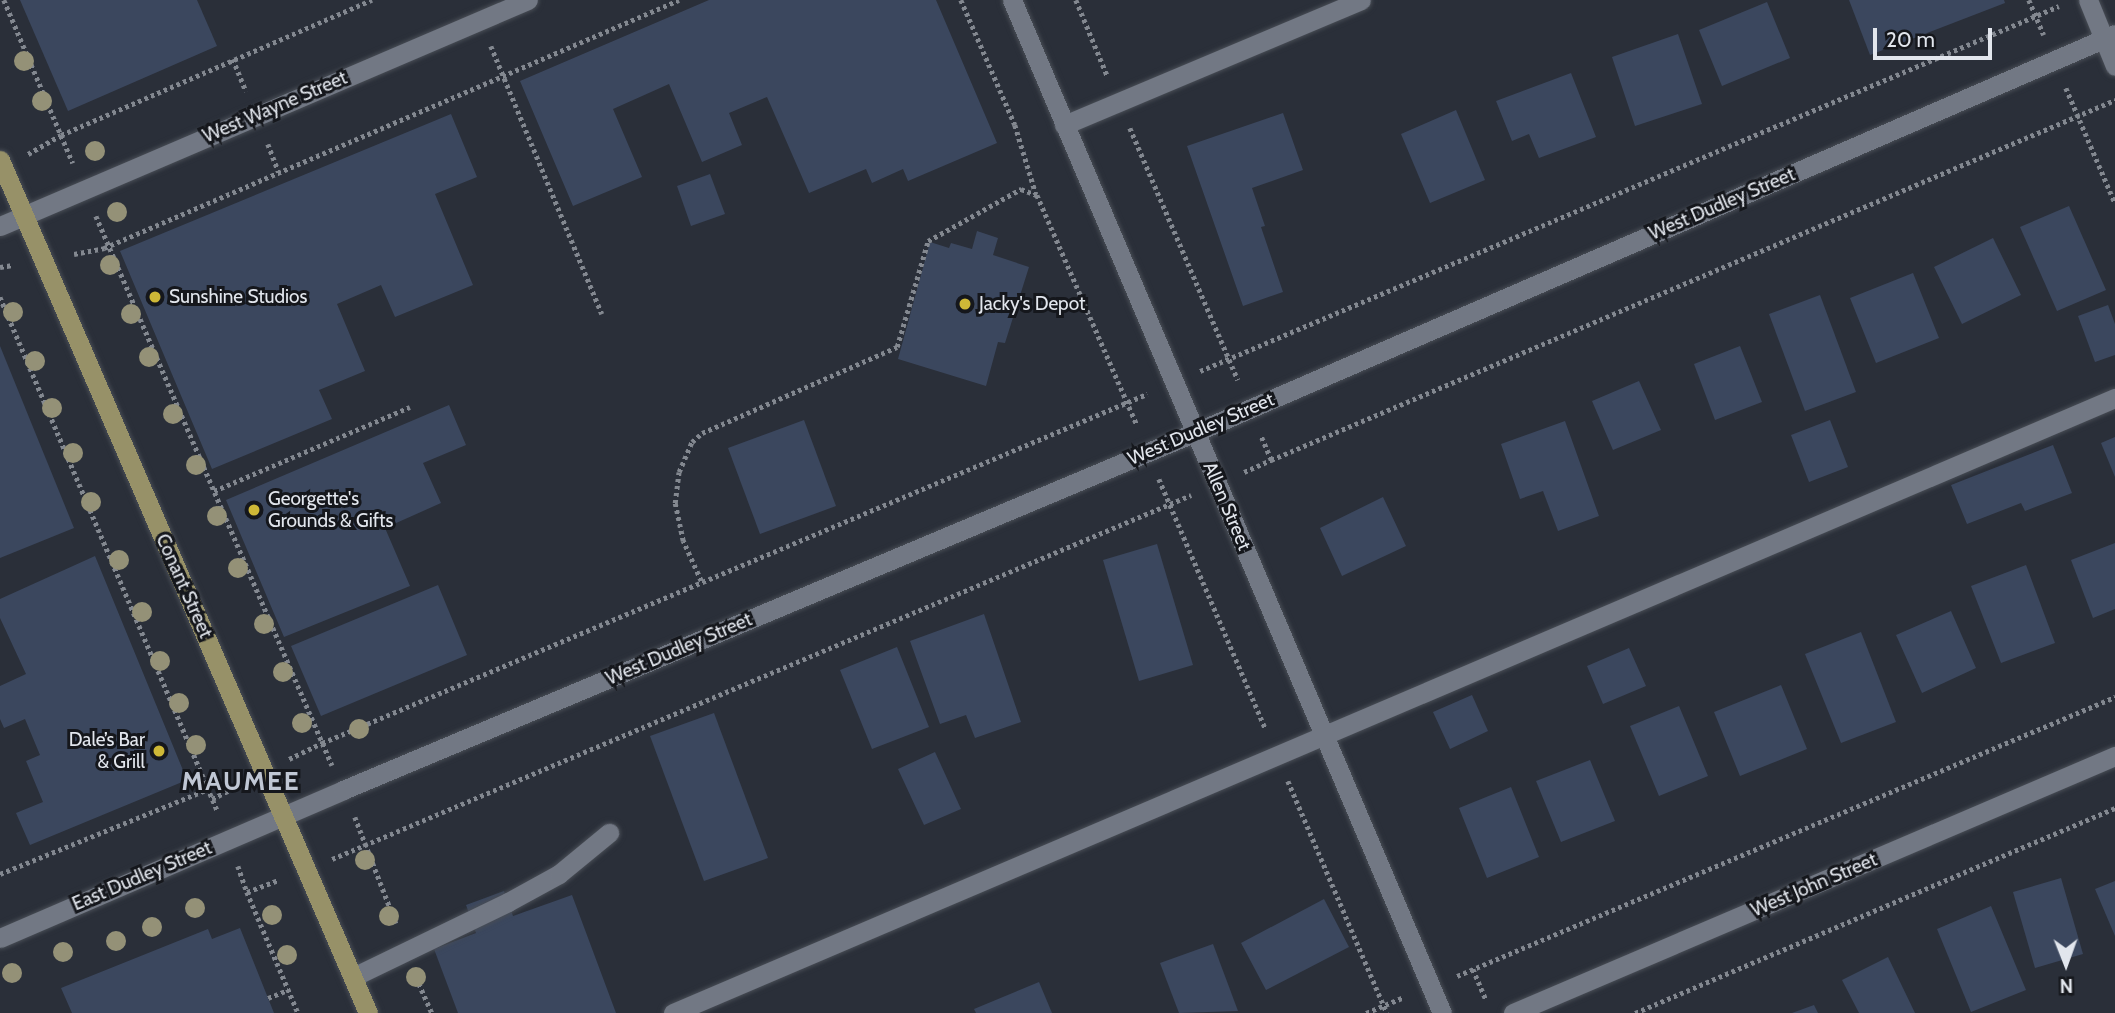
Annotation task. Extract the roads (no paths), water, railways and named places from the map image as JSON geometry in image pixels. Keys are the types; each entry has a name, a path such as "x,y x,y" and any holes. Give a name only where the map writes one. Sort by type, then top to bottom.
{"main road":[{"name":"Conant Street","path":"0,160 368,1013"}],"street":[{"name":"West Wayne Street","path":"0,226 528,0"},
{"name":"Allen Street","path":"1012,0 1442,1013"},
{"path":"1064,125 1361,0"},
{"path":"2088,0 2109,36 2115,65"},
{"name":"West Dudley Street","path":"284,815 1196,432 2109,36"},
{"path":"673,1013 2115,398"},
{"name":"West John Street","path":"1513,1013 2115,757"},
{"name":"East Dudley Street","path":"0,938 284,815"},
{"path":"353,976 472,921 559,874 609,833"}],"place":[{"name":"Sunshine Studios","path":"155,297"},
{"name":"Jacky's Depot","path":"965,304"},
{"name":"Georgette's Grounds & Gifts","path":"254,510"},
{"name":"Dale’s Bar & Grill","path":"159,751"}],"district":[{"name":"MAUMEE","path":"241,782"}]}
